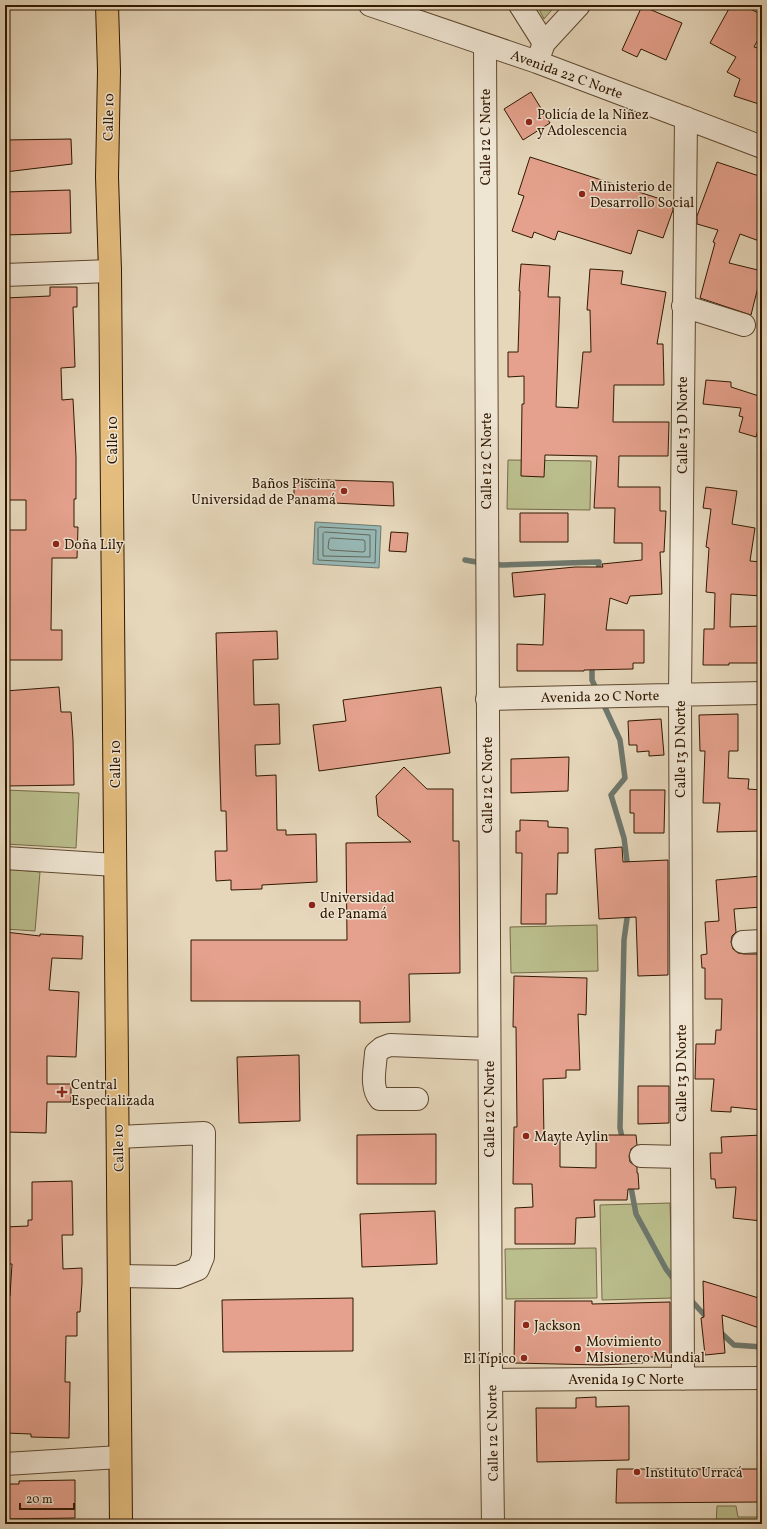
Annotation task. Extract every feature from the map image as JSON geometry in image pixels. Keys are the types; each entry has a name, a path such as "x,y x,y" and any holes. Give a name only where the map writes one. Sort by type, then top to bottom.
{"main road":[{"name":"Calle 10","path":"107,5 109,71 107,177 110,271 121,1524"}],"street":[{"name":"Avenida 22 C Norte","path":"370,5 485,45 540,53 686,118 762,147"},
{"path":"520,5 540,53 579,5"},
{"name":"Calle 12 C Norte","path":"485,45 486,575 493,1524"},
{"name":"Calle 13 D Norte","path":"683,1379 680,694 686,118"},
{"path":"5,275 110,271"},
{"path":"683,306 744,325"},
{"name":"Avenida 20 C Norte","path":"487,699 762,693"},
{"path":"5,858 116,865"},
{"path":"417,1099 380,1099 375,1094 376,1053 382,1048 390,1046 489,1049"},
{"path":"118,1137 204,1133 204,1257 198,1269 178,1277 119,1276"},
{"path":"641,1156 682,1157"},
{"name":"Avenida 19 C Norte","path":"491,1380 762,1378"},
{"path":"5,1464 120,1457"}],"green space":[{"path":"537,5 556,5 544,19"},
{"path":"508,460 591,461 590,510 507,509"},
{"path":"5,790 79,793 76,848 5,844"},
{"path":"5,869 40,872 35,931 5,929"},
{"path":"597,925 598,971 511,973 510,927"},
{"path":"670,1203 673,1298 602,1300 600,1205"},
{"path":"596,1248 597,1298 506,1299 505,1249"},
{"path":"717,1506 736,1506 738,1517 758,1517 758,1506 762,1506 762,1524 716,1524"}],"water":[{"path":"315,522 381,526 379,568 313,564"}],"building":[{"path":"731,5 743,5 762,15 762,32 754,47 762,49 762,105 734,96 740,79 727,72 736,57 710,43"},
{"path":"642,6 682,23 666,60 641,49 637,57 622,50"},
{"path":"531,92 550,123 523,140 504,109"},
{"path":"71,139 72,164 5,172 5,140"},
{"path":"530,157 673,203 673,210 663,238 638,230 631,254 558,231 555,240 534,232 532,238 512,231 524,196 518,194"},
{"path":"717,162 762,177 762,242 740,234 729,263 762,271 751,315 700,298 715,243 713,242 718,230 697,224 697,216"},
{"path":"70,190 71,233 5,235 5,192"},
{"path":"521,264 550,266 548,297 560,297 556,407 578,408 583,352 591,352 590,310 587,310 590,269 623,271 621,284 666,292 657,344 663,344 664,385 614,385 613,422 669,422 668,456 619,456 618,487 660,487 660,511 666,511 664,552 660,552 662,594 630,596 627,604 610,598 606,630 644,630 644,663 633,663 633,669 517,671 517,644 543,645 545,594 514,597 512,573 575,567 603,567 602,564 642,560 642,543 614,543 615,508 594,508 597,456 545,455 544,477 521,476 524,376 508,377 508,352 518,352"},
{"path":"50,287 77,287 77,307 73,307 75,367 61,368 62,400 73,399 76,457 74,527 78,527 77,558 52,558 51,630 62,630 62,660 5,660 5,530 26,530 26,500 5,500 5,298 50,296"},
{"path":"706,380 731,382 731,387 762,397 762,417 756,437 739,432 743,417 739,416 741,408 703,404"},
{"name":"Baños Piscina Universidad de Panamá","path":"294,479 393,482 394,506 294,501"},
{"path":"706,487 737,491 732,524 755,528 750,561 762,562 762,596 731,594 730,627 762,626 762,663 703,665 704,629 714,629 715,593 706,592 709,548 706,547 711,509 703,508"},
{"path":"520,513 568,513 568,542 520,542"},
{"path":"391,532 408,533 406,552 389,551"},
{"path":"277,631 278,659 253,660 254,705 279,704 280,744 255,745 256,776 276,775 277,830 286,830 286,835 316,834 317,882 262,885 262,889 231,890 231,880 216,881 215,851 227,851 226,811 221,811 216,633"},
{"path":"59,687 61,712 71,712 74,785 5,786 5,691"},
{"path":"441,687 450,753 319,771 313,725 346,721 343,700"},
{"path":"738,714 738,751 729,751 728,778 749,779 748,789 762,790 762,831 717,832 720,803 703,803 705,751 700,751 699,715"},
{"path":"661,719 664,755 649,756 649,751 637,752 637,745 629,745 628,721"},
{"path":"569,757 568,791 511,793 511,759"},
{"path":"404,767 427,789 453,789 453,841 459,841 460,973 409,974 410,1022 360,1023 360,1001 191,1001 191,940 347,940 346,843 411,842 378,816 376,796"},
{"path":"630,790 665,790 664,833 634,833 634,813 630,813"},
{"path":"520,820 548,821 548,827 568,828 568,853 558,853 557,894 546,894 546,924 521,924 522,853 516,853 516,831 520,831"},
{"path":"622,847 623,862 668,860 668,975 638,976 636,917 599,919 595,849"},
{"path":"762,876 762,907 734,909 736,932 732,936 731,942 733,949 738,953 762,954 762,1110 731,1107 731,1112 711,1111 714,1079 695,1079 696,1044 715,1044 716,1030 721,1030 722,999 705,999 705,968 702,968 701,955 707,954 705,922 719,921 716,880"},
{"path":"5,932 40,936 40,934 83,936 82,959 52,958 49,990 79,992 76,1057 47,1056 47,1084 71,1084 71,1102 47,1102 46,1133 5,1132 5,991 9,954 5,954"},
{"path":"514,976 587,978 586,1015 578,1014 580,1070 566,1070 566,1078 543,1079 544,1139 560,1139 560,1167 596,1168 596,1135 636,1135 637,1145 631,1149 629,1156 630,1162 637,1167 639,1189 628,1189 627,1200 594,1200 595,1217 576,1218 575,1244 515,1244 515,1208 533,1207 532,1184 513,1184 514,1127 517,1127 516,1027 513,1027"},
{"path":"299,1055 300,1121 239,1123 237,1057"},
{"path":"638,1086 669,1086 669,1123 638,1124"},
{"path":"436,1134 436,1184 357,1184 357,1135"},
{"path":"762,1135 762,1221 733,1218 736,1187 716,1188 715,1179 711,1179 710,1153 722,1153 721,1137"},
{"path":"72,1181 73,1235 62,1235 63,1269 82,1268 82,1283 80,1312 77,1312 77,1336 66,1336 65,1382 70,1382 69,1438 31,1437 31,1434 5,1433 7,1335 5,1335 5,1295 10,1296 12,1264 5,1264 5,1227 28,1226 28,1220 32,1220 32,1182"},
{"path":"435,1211 437,1264 362,1267 360,1214"},
{"path":"703,1281 762,1299 762,1329 722,1315 725,1353 705,1355 701,1318 704,1317"},
{"path":"353,1298 353,1351 223,1352 222,1300"},
{"path":"515,1301 592,1301 592,1304 670,1302 670,1357 643,1357 643,1363 600,1365 514,1363"},
{"path":"596,1397 596,1407 629,1406 629,1460 537,1462 536,1408 576,1408 576,1398"},
{"path":"617,1469 762,1469 762,1502 616,1503"},
{"path":"75,1480 75,1518 5,1519 5,1484 19,1484 19,1481"}],"waterway":[{"path":"465,560 482,563"},
{"path":"491,564 502,565 599,562 598,573"},
{"path":"592,663 592,680 597,691"},
{"path":"602,701 620,740 625,778 611,795 624,838 628,869"},
{"path":"623,1142 620,1128 624,940 628,911"},
{"path":"630,1182 636,1214 666,1269 676,1282"},
{"path":"689,1298 709,1320"},
{"path":"719,1331 734,1345 762,1347"}],"place":[{"name":"Policía de la Niñez y Adolescencia","path":"529,122"},
{"name":"Ministerio de Desarrollo Social","path":"582,194"},
{"name":"Baños Piscina Universidad de Panamá","path":"344,491"},
{"name":"Doña Lily","path":"56,544"},
{"name":"Universidad de Panamá","path":"312,905"},
{"name":"Central Especializada","path":"62,1092"},
{"name":"Mayte Aylin","path":"526,1136"},
{"name":"Jackson","path":"526,1325"},
{"name":"Movimiento MIsionero Mundial","path":"578,1349"},
{"name":"El Típico","path":"524,1358"},
{"name":"Instituto Urracá","path":"637,1472"}]}
